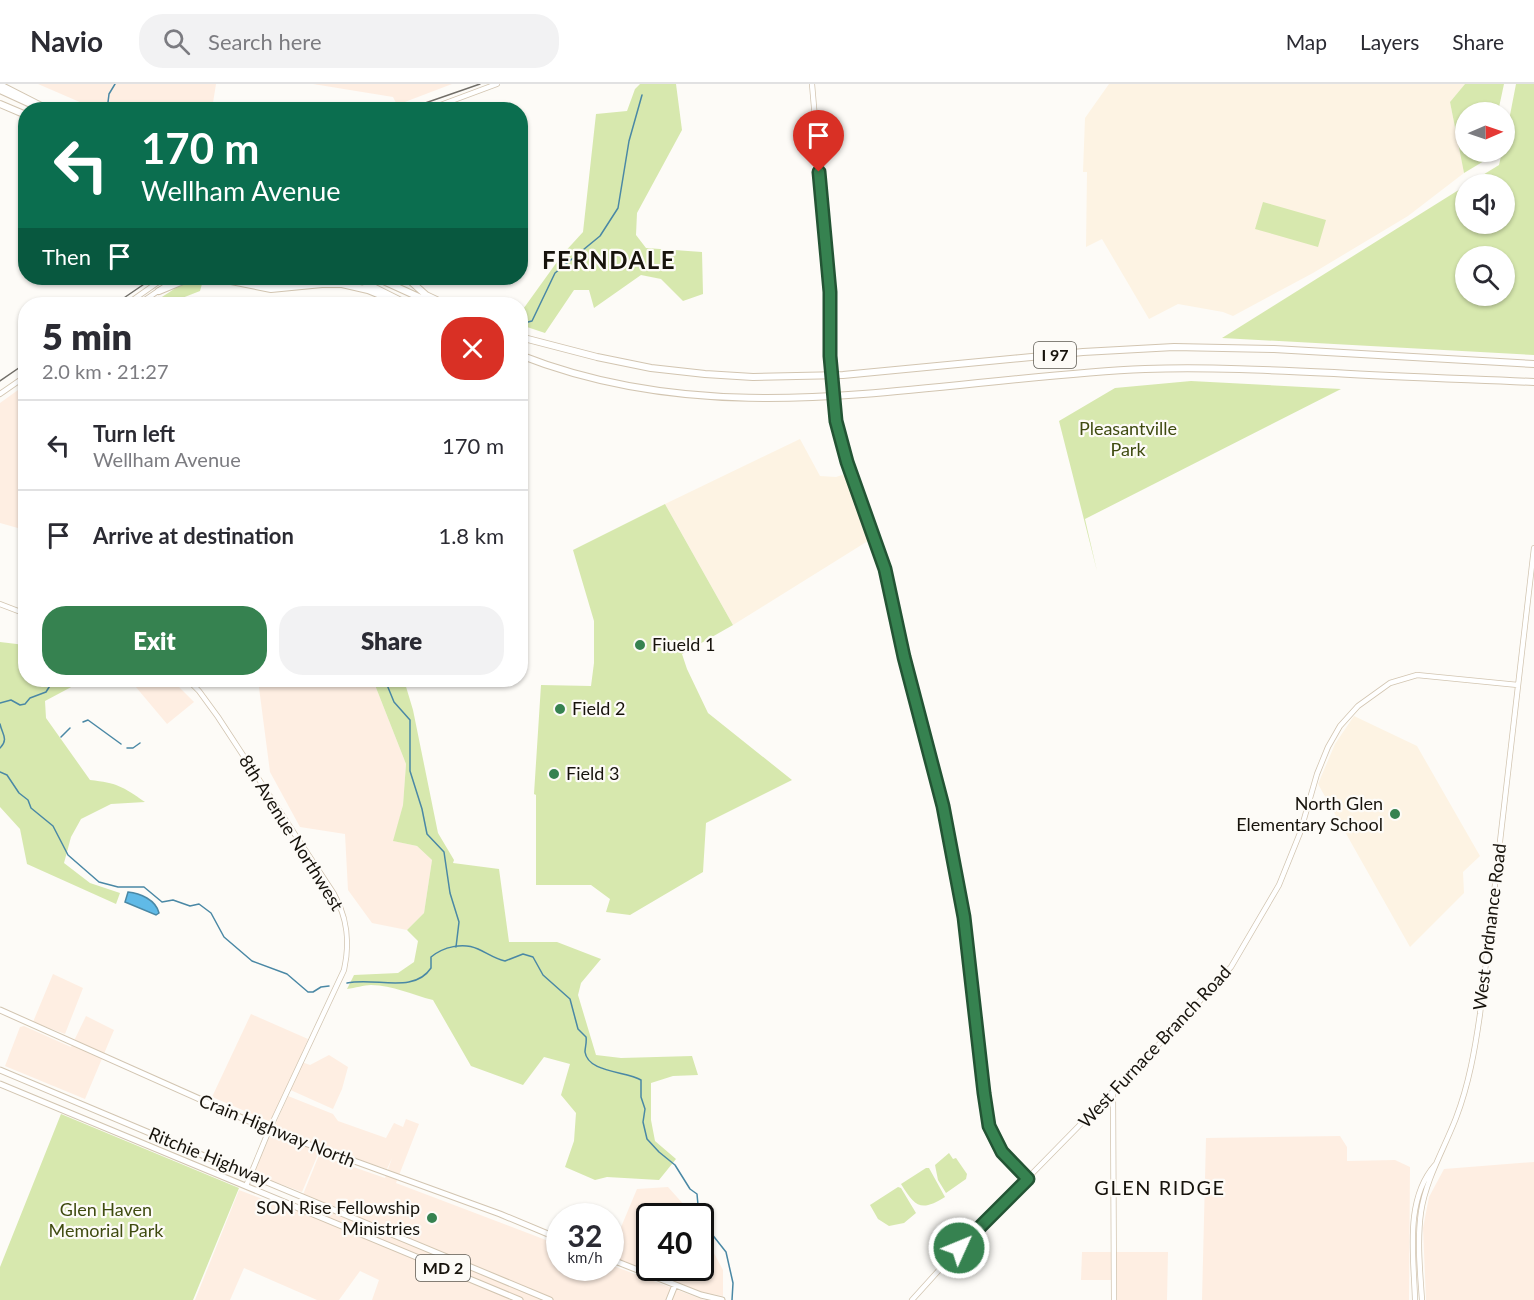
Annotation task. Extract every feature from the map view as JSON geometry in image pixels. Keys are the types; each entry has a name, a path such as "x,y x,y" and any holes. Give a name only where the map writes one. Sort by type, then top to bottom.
{"highway":[{"path":"0,85 31,102"},
{"path":"0,90 28,102"},
{"path":"0,104 18,112"},
{"path":"159,291 173,285"},
{"path":"250,285 275,290 314,285"},
{"path":"347,285 384,297"},
{"path":"369,285 394,297"},
{"path":"393,285 419,297"},
{"path":"415,285 430,297"},
{"name":"I 97","path":"528,339 651,368 713,375 774,378 843,375 1083,352 1174,347 1274,349 1534,364"},
{"name":"I 97","path":"528,358 570,372 646,389 753,399 843,397 1083,373 1173,368 1272,370 1534,384"}],"main road":[{"name":"Crain Highway North","path":"0,1010 269,1130 492,1211 546,1233"},
{"name":"Ritchie Highway","path":"0,1070 550,1300"},
{"name":"Ritchie Highway","path":"0,1084 519,1300"},
{"path":"624,1265 701,1295 722,1300"},
{"path":"669,1300 675,1285"}],"street":[{"path":"449,102 497,84"},
{"path":"812,84 830,292 830,362 834,411 847,462 885,569 908,671 943,806 964,917 989,1126 1002,1152 1028,1179"},
{"path":"136,297 154,285"},
{"path":"150,297 167,285"},
{"path":"0,394 18,382"},
{"path":"1518,685 1534,548"},
{"path":"0,604 18,611"},
{"name":"West Furnace Branch Road","path":"912,1300 959,1248 1113,1092 1239,958 1274,896 1288,864 1328,747 1340,726 1358,706 1390,683 1417,675 1518,685"},
{"name":"West Ordnance Road","path":"1422,1300 1419,1229 1426,1191 1457,1116 1473,1059 1518,685"},
{"name":"8th Avenue Northwest","path":"195,687 218,717 334,894 344,914 348,944 344,970 269,1130 246,1186"},
{"path":"1113,1092 1114,1300"},
{"name":"West Ordnance Road","path":"1415,1300 1413,1237 1416,1210 1420,1190 1428,1172 1436,1163"}],"shaded area":[{"path":"38,84 216,84 213,102 80,102"},
{"path":"313,84 452,84 405,102 396,102 393,97"},
{"path":"1109,84 1465,84 1450,102 1455,127 1455,162 1462,162 1464,173 1455,174 1455,180 1408,216 1313,273 1233,316 1178,304 1149,319 1102,239 1086,247 1087,172 1083,172 1085,118"},
{"path":"18,390 18,528 0,523 0,403"},
{"path":"800,439 820,476 836,477 845,474 871,539 733,625 665,504"},
{"path":"136,687 179,687 194,702 167,724"},
{"path":"259,687 376,687 406,764 403,805 394,841 417,846 432,860 424,913 407,930 372,923 348,890 345,834 300,827 270,772"},
{"name":"North Glen Elementary School","path":"1354,716 1417,746 1480,856 1463,872 1464,893 1410,947 1318,784 1335,744"},
{"path":"53,974 83,988 65,1034 33,1022"},
{"path":"251,1014 308,1039 299,1061 310,1065 329,1055 348,1067 333,1109 286,1088 271,1122 212,1097"},
{"path":"86,1016 114,1030 85,1099 5,1066 20,1027 24,1026 71,1047"},
{"path":"288,1096 333,1114 338,1121 386,1138 394,1123 403,1127 406,1119 419,1124 396,1183 546,1240 546,1281 624,1281 624,1270 636,1274 636,1281 654,1281 704,1300 372,1300 379,1280 360,1271 339,1300 317,1300 244,1268 230,1300 195,1300 239,1190 296,1212 319,1155 385,1178 392,1158 387,1169 321,1147 302,1192 253,1174"},
{"path":"1340,1136 1347,1147 1347,1161 1395,1160 1410,1167 1409,1300 1202,1300 1206,1138"},
{"path":"1534,1162 1534,1300 1426,1300 1423,1228 1429,1197 1444,1169"},
{"path":"668,1187 682,1203 636,1203 636,1266 624,1261 624,1220 637,1189"},
{"path":"1082,1252 1168,1252 1167,1300 1117,1300 1116,1280 1081,1280"},
{"path":"714,1253 723,1270 723,1296 701,1292 674,1281 714,1281"}],"green space":[{"path":"640,84 676,84 682,130 637,213 636,235 646,248 702,252 703,294 683,301 661,279 641,275 594,308 589,290 574,290 545,333 528,327 528,302 562,255 583,232 596,114 627,111 635,89"},
{"path":"1465,84 1504,84 1500,102 1455,102 1455,127 1450,102"},
{"path":"1516,84 1534,84 1534,355 1222,338 1455,192 1455,234 1515,234 1515,174 1484,174 1499,165 1500,162 1515,162 1515,102 1513,102"},
{"path":"1462,162 1482,162 1464,173"},
{"path":"1263,202 1326,220 1318,247 1255,229"},
{"path":"180,285 202,285 200,291 185,297 162,297"},
{"name":"Pleasantville Park","path":"1191,381 1341,389 1085,519 1097,571 1059,421 1115,388"},
{"path":"665,504 733,625 682,654 687,669 708,713 792,780 706,823 703,872 630,915 606,912 610,899 591,885 536,885 536,795 534,794 541,685 591,686 594,663 594,621 573,550"},
{"path":"0,642 18,644 18,687 71,687 45,701 46,718 90,780 119,786 145,802 111,804 81,819 71,837 64,863 90,883 120,893 116,904 27,864 20,829 0,807"},
{"path":"376,687 406,687 413,710 438,833 454,860 453,863 499,869 509,942 557,942 601,959 581,983 578,995 596,1055 621,1058 692,1056 698,1075 673,1076 651,1083 651,1120 655,1141 676,1159 659,1180 607,1177 595,1180 565,1167 574,1141 576,1113 561,1095 570,1064 544,1057 523,1085 471,1066 433,1000 379,985 347,989 354,975 398,973 414,962 418,941 407,930 424,913 432,860 417,846 393,841 403,805 406,764"},
{"name":"Glen Haven Memorial Park","path":"61,1114 239,1188 193,1300 0,1300 0,1267"},
{"path":"949,1153 953,1159 956,1158 967,1174 966,1179 946,1193 938,1180 935,1165"},
{"path":"929,1168 945,1197 924,1206 910,1198 901,1184"},
{"path":"898,1187 901,1188 916,1213 904,1223 889,1226 878,1219 870,1205"}],"water":[{"path":"128,892 147,898 155,904 159,913 156,915 125,902"}],"waterway":[{"path":"108,102 109,94 115,84"},
{"path":"528,322 532,321 555,273 600,236 618,208 629,141 642,95"},
{"path":"0,703 11,700 20,705 25,704 30,698 46,692 49,687"},
{"path":"388,687 394,702 410,720 410,771 427,834 444,852 450,893 459,922 456,947"},
{"path":"83,722 88,720 121,744"},
{"path":"0,724 4,739 0,748"},
{"path":"61,737 70,728"},
{"path":"127,748 133,748 140,743"},
{"path":"0,772 7,775 19,793 28,800 31,808 53,826 68,855 99,882 118,887 144,887 162,902 173,900 190,906 199,904 211,913 224,937 252,961 287,974 308,992 329,986"},
{"path":"347,983 405,983 415,980 424,976 431,968 431,957 453,947 472,947 505,961 523,954 533,957 543,975 570,999 578,1029 586,1037 585,1052 588,1059 600,1068 641,1080 641,1097 645,1109 643,1122 647,1139 675,1165 690,1189 697,1194 698,1203"},
{"path":"714,1237 726,1252 733,1283 732,1300"}],"tram line":[{"path":"428,102 480,84"},
{"path":"125,297 143,285"},
{"path":"0,381 18,369"}],"place":[{"name":"Fiueld 1","path":"640,645"},
{"name":"Field 2","path":"560,709"},
{"name":"Field 3","path":"554,774"},
{"name":"North Glen Elementary School","path":"1395,814"},
{"name":"SON Rise Fellowship Ministries","path":"432,1218"}],"district":[{"name":"FERNDALE","path":"609,261"},
{"name":"GLEN RIDGE","path":"1160,1188"}],"route":[{"path":"819,172 831,304 830,356 836,421 847,462 885,569 904,657 943,806 964,917 989,1126 1002,1152 1028,1179 959,1248"}]}
